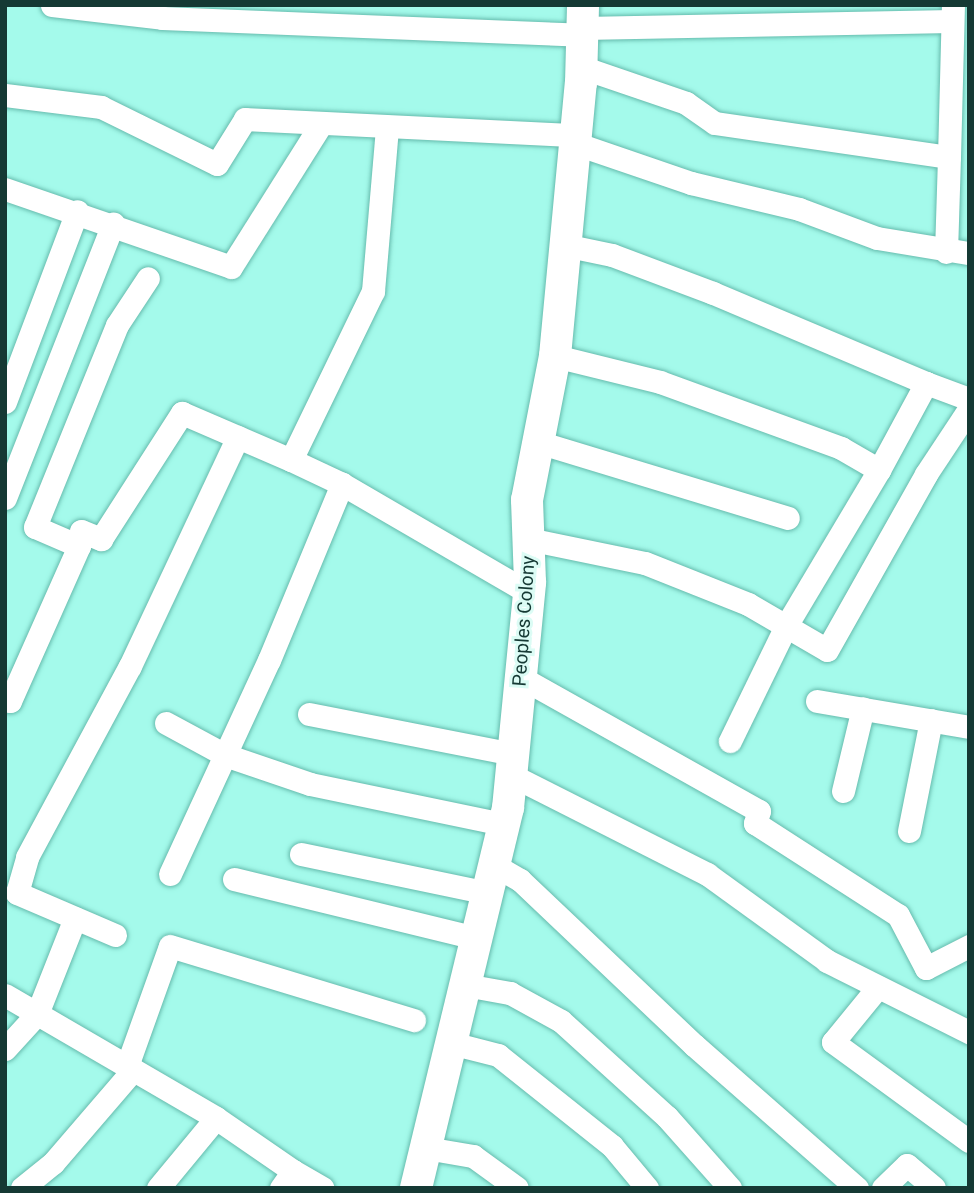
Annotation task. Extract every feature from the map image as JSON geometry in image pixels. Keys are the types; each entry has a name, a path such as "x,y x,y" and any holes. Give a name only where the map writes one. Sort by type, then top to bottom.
{"street":[{"path":"52,5 162,18 582,23 953,13 946,252"},
{"name":"Peoples Colony","path":"416,1188 504,824 529,593 527,500 555,356 582,66 582,23"},
{"path":"582,66 686,103 715,123 949,157"},
{"path":"5,95 101,107 217,164 245,119 575,139 691,183 799,209 877,238 946,252 969,253"},
{"path":"5,189 78,211 231,267 321,124"},
{"path":"291,460 373,291 387,127"},
{"path":"5,402 78,211"},
{"path":"5,498 113,224"},
{"path":"564,245 612,255 701,288 969,399"},
{"path":"79,546 35,527 117,325 148,278"},
{"path":"555,356 660,382 841,448 879,470"},
{"path":"730,741 786,626 879,470 926,383"},
{"path":"528,540 645,563 748,604 827,650 926,474 969,409"},
{"path":"5,700 10,701 79,546 81,531 101,539 182,413 342,484 529,593"},
{"path":"116,935 17,893 27,857 130,666 238,437"},
{"path":"538,442 788,518"},
{"path":"170,874 225,755 342,484"},
{"path":"520,677 759,811 755,823 898,915 926,968 969,946"},
{"path":"817,701 969,727"},
{"path":"843,791 863,708"},
{"path":"309,715 512,765 707,874 827,961 969,1032"},
{"path":"909,831 931,720"},
{"path":"166,723 225,755 310,784 504,824"},
{"path":"302,854 490,879 520,880 694,1045 857,1188"},
{"path":"234,879 476,938"},
{"path":"5,1049 37,1014 75,918"},
{"path":"22,1188 54,1163 130,1068 170,946 414,1020"},
{"path":"465,985 510,993 561,1021 667,1116 730,1188"},
{"path":"878,987 833,1042 969,1141"},
{"path":"5,995 216,1118 287,1179 322,1188"},
{"path":"451,1043 498,1055 612,1146 647,1188"},
{"path":"158,1188 216,1118"},
{"path":"426,1148 473,1156 517,1188"},
{"path":"883,1188 907,1165 934,1188"}]}
